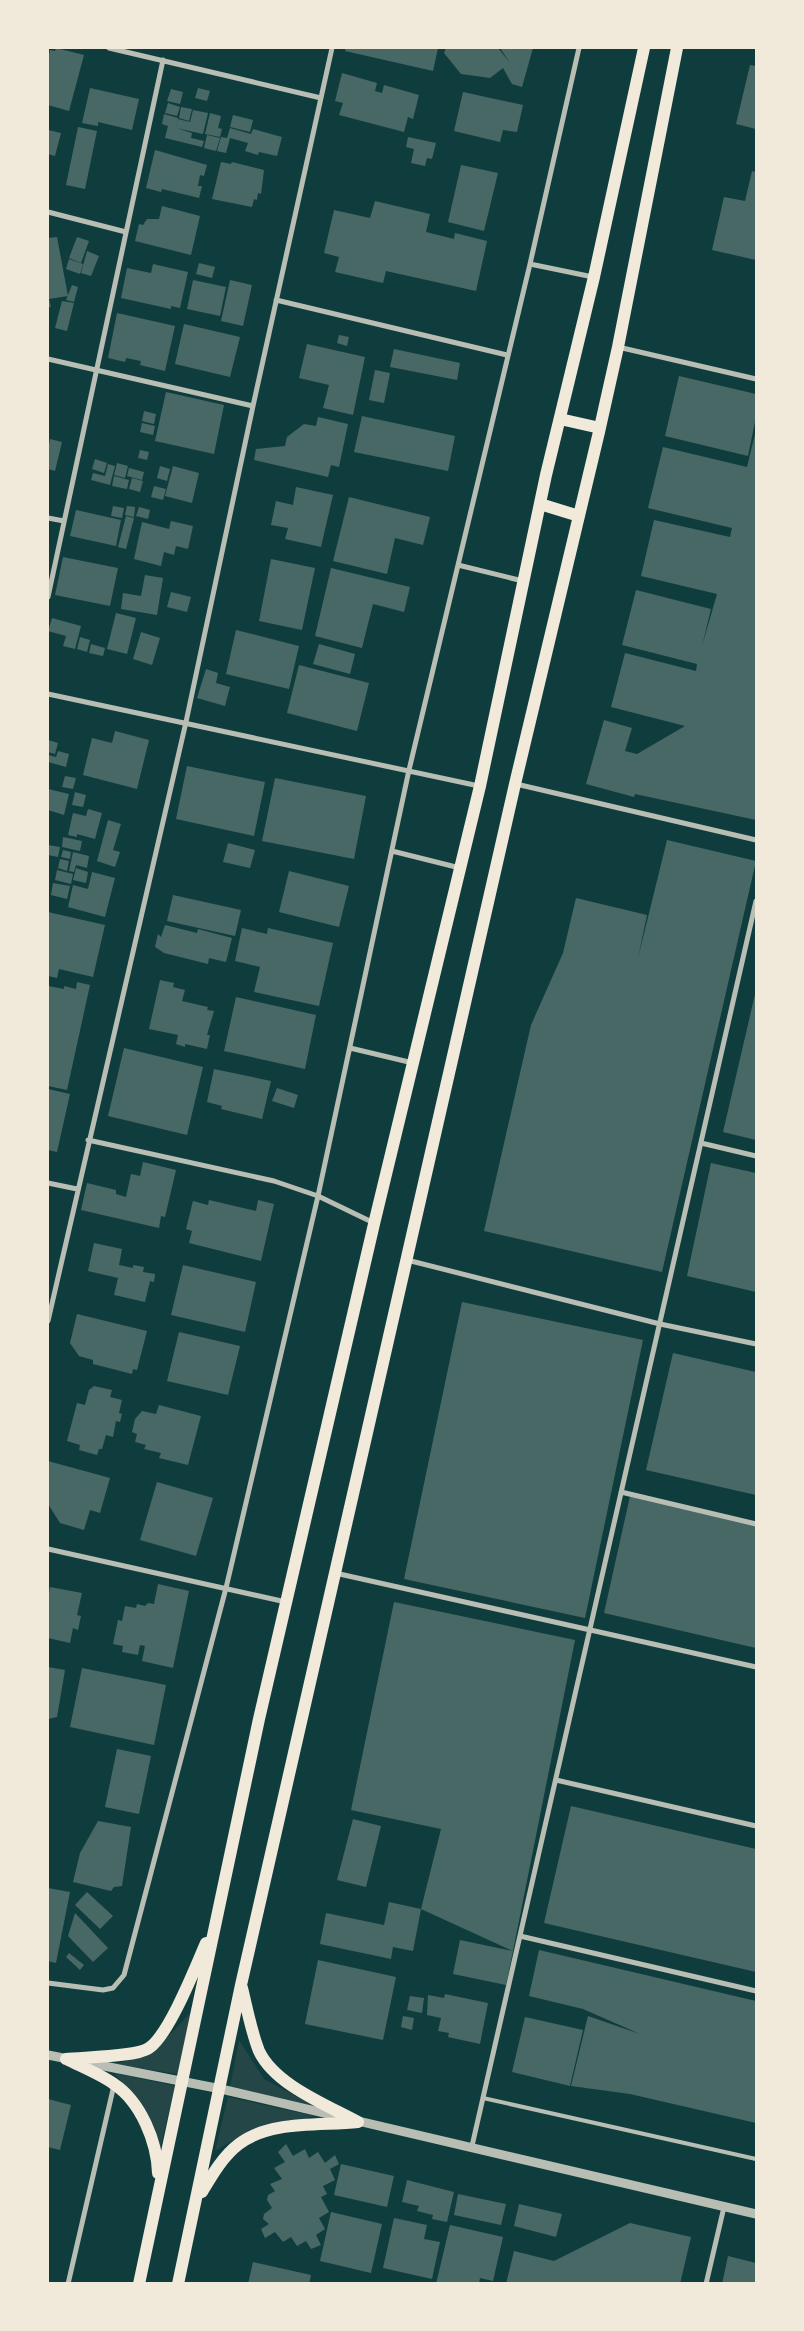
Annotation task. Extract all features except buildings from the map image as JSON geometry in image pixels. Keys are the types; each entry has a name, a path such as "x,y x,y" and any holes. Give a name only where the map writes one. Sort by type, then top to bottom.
{"main road":[{"path":"139,2284 259,1719 288,1603 374,1224 480,786 540,504 594,277 643,48"},
{"path":"178,2284 221,2089 241,1985 515,784 600,428 618,347 677,48"},
{"path":"560,418 600,428"},
{"path":"540,504 580,516"},
{"path":"66,2059 130,2053 149,2048 164,2030 184,1993 217,1918"},
{"path":"241,1985 260,2052 270,2068 284,2080 358,2122"},
{"path":"66,2059 114,2084 130,2098 144,2122 155,2150 159,2190"},
{"path":"197,2200 218,2165 238,2144 256,2134 288,2126 358,2122"}],"street":[{"path":"108,48 321,98"},
{"path":"48,1321 88,1140 186,722 332,48"},
{"path":"48,1983 103,1990 113,1988 124,1975 226,1588 318,1196 409,770 530,264 579,48"},
{"path":"48,597 163,60"},
{"path":"48,212 126,232"},
{"path":"530,264 594,277"},
{"path":"276,300 507,355"},
{"path":"618,347 756,379"},
{"path":"48,358 253,406"},
{"path":"48,518 64,521"},
{"path":"458,565 523,581"},
{"path":"48,694 480,786"},
{"path":"515,784 756,840"},
{"path":"392,851 460,868"},
{"path":"472,2146 756,901"},
{"path":"350,1048 414,1063"},
{"path":"88,1140 247,1174 318,1196 374,1224"},
{"path":"701,1144 756,1156"},
{"path":"48,1183 77,1189"},
{"path":"406,1260 660,1324 756,1344"},
{"path":"621,1492 756,1524"},
{"path":"48,1549 288,1603"},
{"path":"335,1573 756,1666"},
{"path":"556,1780 756,1826"},
{"path":"520,1936 756,1991"},
{"path":"48,2055 221,2089 358,2122 472,2146 756,2214"},
{"path":"68,2284 114,2084"},
{"path":"706,2284 724,2207"}],"lane":[{"path":"483,2098 756,2159"}],"shaded area":[{"path":"192,2011 178,2074 114,2064 139,2056 158,2045"},
{"path":"239,2040 264,2079 318,2108 230,2087"},
{"path":"114,2073 175,2086 160,2149 127,2088"},
{"path":"228,2097 315,2116 249,2131 215,2151"}]}
